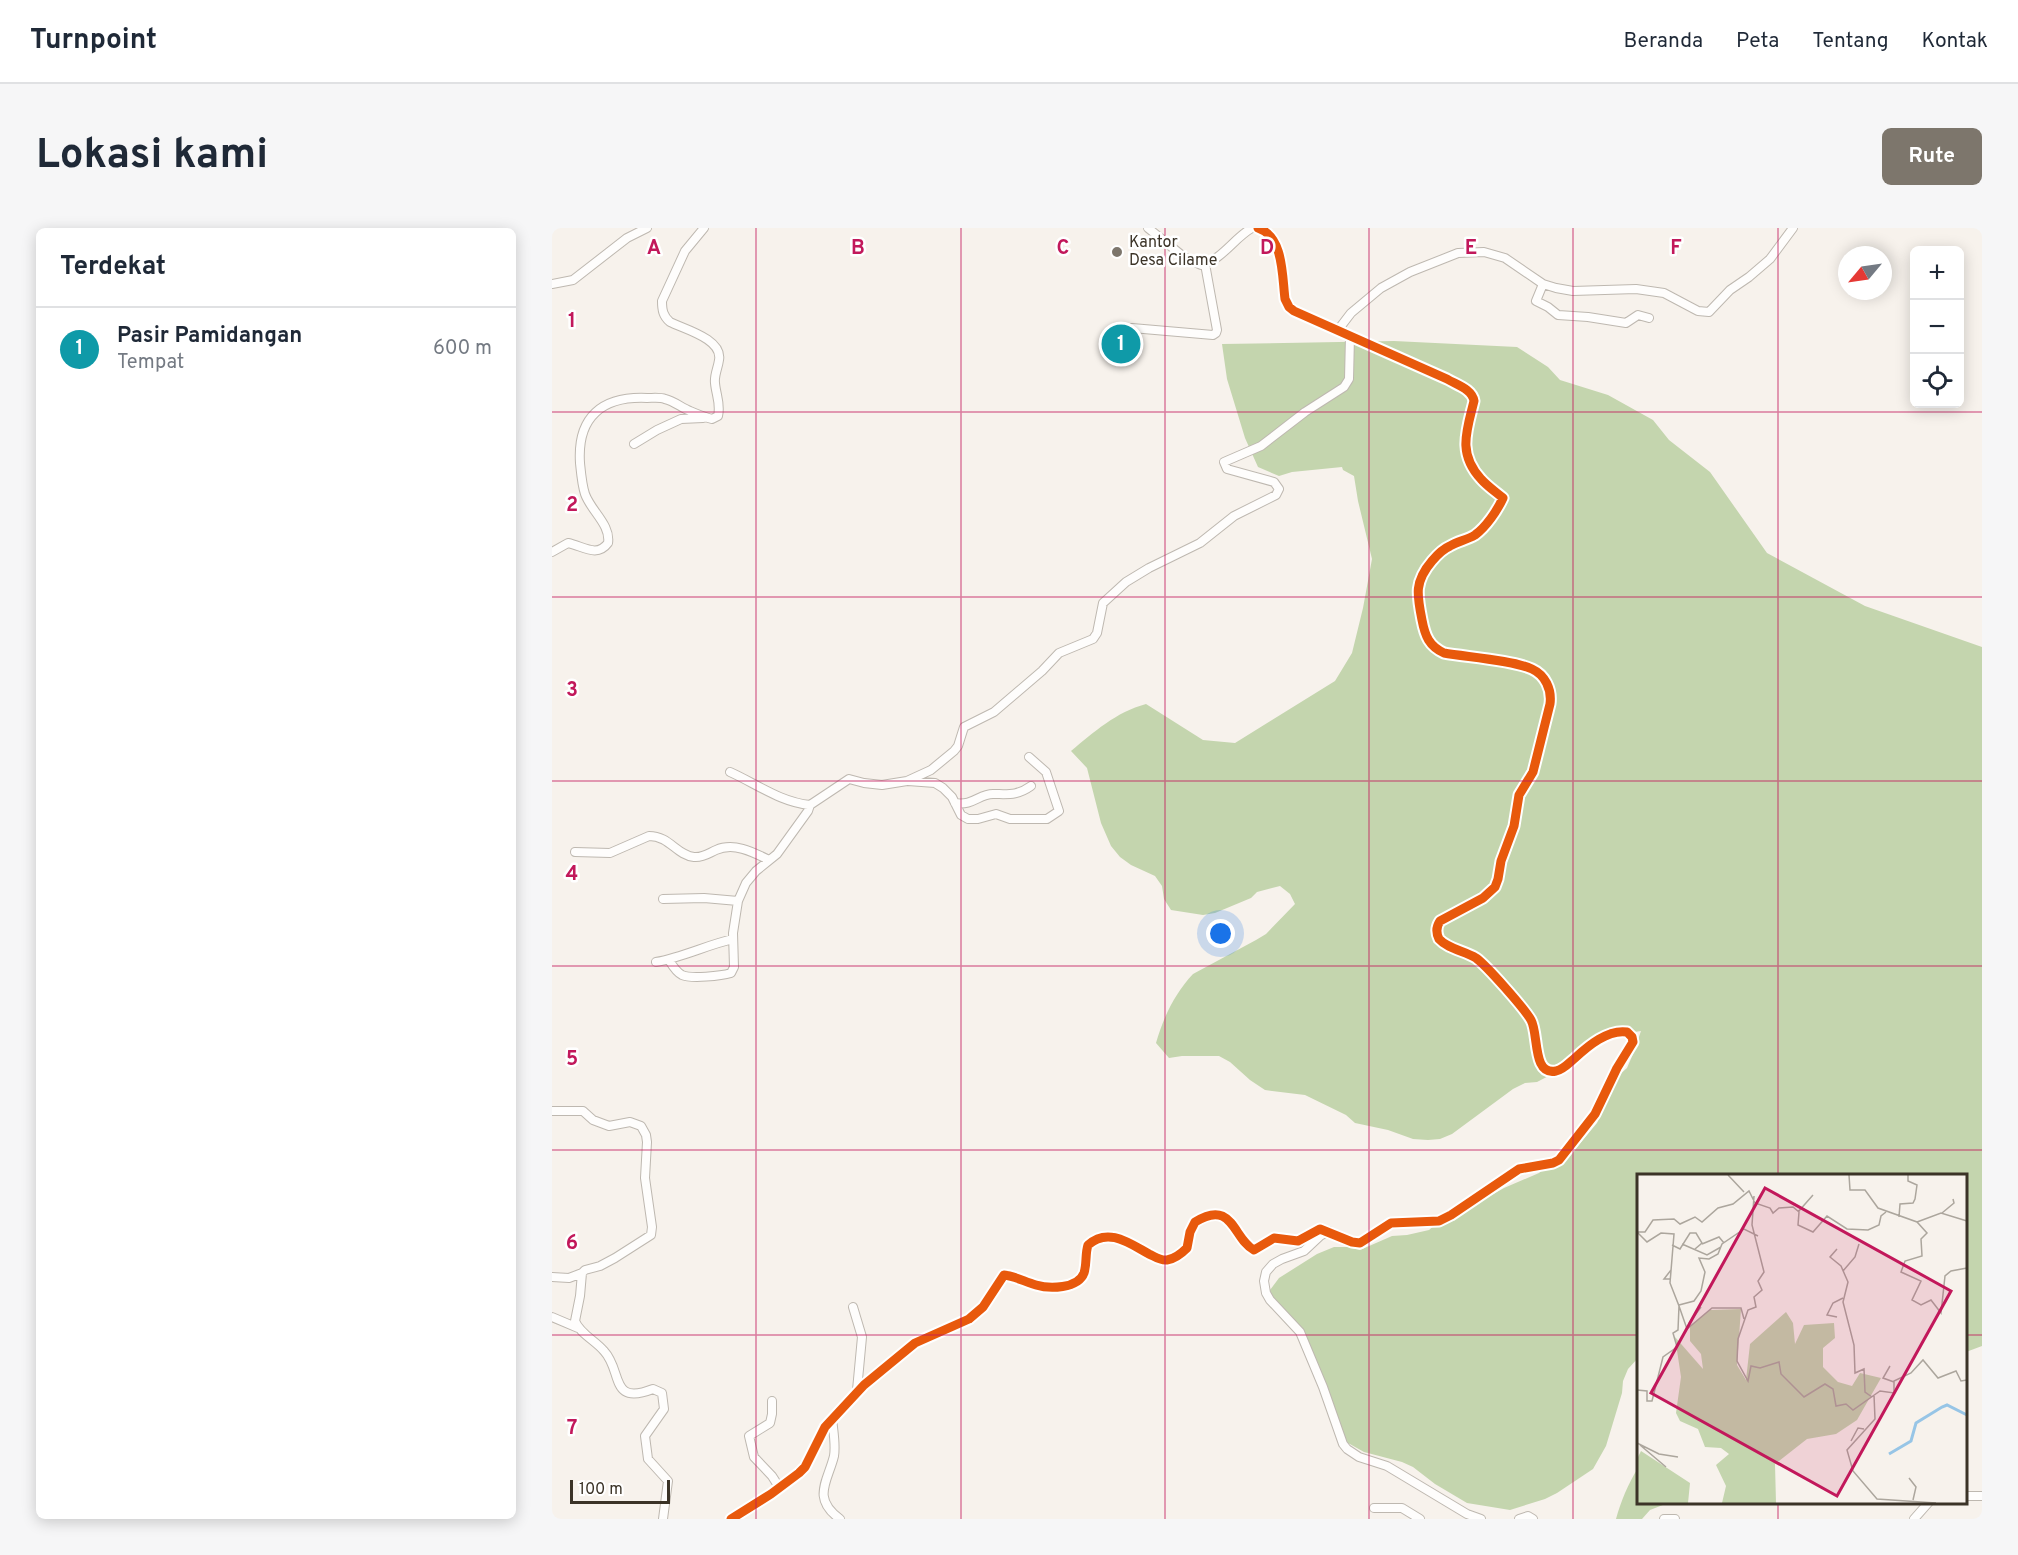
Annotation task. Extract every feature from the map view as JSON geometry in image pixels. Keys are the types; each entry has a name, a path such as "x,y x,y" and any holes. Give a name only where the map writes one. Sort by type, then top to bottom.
{"street":[{"path":"552,285 573,280 589,270 601,257 618,245 647,228"},
{"path":"634,444 681,419 716,419 718,416 720,409 714,383 720,358 717,348 705,338 669,322 665,318 662,307 662,301 685,251 704,228"},
{"path":"1148,228 1195,264 1205,264 1252,228"},
{"path":"731,1519 805,1467 819,1436 858,1390 915,1343 969,1320 983,1307 1004,1275 1039,1286 1053,1287 1076,1282 1084,1274 1088,1245 1098,1237 1122,1239 1165,1260 1187,1248 1190,1232 1195,1222 1212,1215 1234,1224 1247,1244 1254,1250 1274,1238 1294,1241 1315,1230 1323,1229 1344,1239 1360,1243 1391,1224 1439,1221 1522,1168 1556,1163 1595,1114 1633,1041 1627,1032 1615,1032 1592,1045 1562,1069 1556,1072 1547,1071 1538,1058 1535,1029 1530,1017 1483,964 1474,957 1441,942 1438,937 1437,925 1440,921 1483,898 1494,887 1498,879 1501,861 1514,826 1519,795 1533,772 1550,704 1550,693 1543,678 1530,668 1437,650 1428,642 1418,600 1420,578 1426,568 1443,550 1480,531 1503,498 1480,478 1465,449 1474,401 1468,390 1296,313 1285,299 1277,247 1270,235 1258,228"},
{"path":"1338,330 1351,313 1382,288 1410,272 1458,253 1484,252 1505,258 1543,284 1573,291 1636,289 1664,293 1698,311 1709,312 1730,290 1770,259 1793,228"},
{"path":"1132,328 1213,335 1216,333 1205,264"},
{"path":"1543,284 1536,301 1558,315 1626,323 1639,315 1649,318"},
{"path":"907,782 931,770 946,758 958,746 964,727 994,712 1042,671 1059,653 1093,639 1097,633 1103,603 1126,582 1200,543 1234,516 1276,495 1279,488 1274,482 1227,469 1224,462 1261,446 1305,412 1344,387 1348,380 1350,336"},
{"path":"552,552 568,543 597,551 608,543 608,531 590,505 584,492 581,475 579,446 582,433 596,411 633,397 665,399 707,418"},
{"path":"730,772 773,795 796,803 810,804 849,779 882,785 907,782 935,783 943,788 955,803 960,814 972,820 996,814 1010,819 1047,819 1059,812 1056,799 1048,775 1029,757"},
{"path":"955,803 970,803 994,794 997,796 1019,793 1031,786"},
{"path":"669,960 677,971 685,976 727,974 733,970 733,939 738,901 746,883 769,861 808,811 810,804"},
{"path":"575,852 609,853 649,836 655,836 694,857 700,858 714,850 730,846 752,852 769,861"},
{"path":"663,899 704,898 738,901"},
{"path":"656,962 669,960 733,939"},
{"path":"552,1111 583,1111 593,1120 609,1126 630,1122 641,1126 646,1135 645,1178 652,1227 651,1235 600,1266 569,1278 552,1277"},
{"path":"1329,1231 1304,1251 1273,1264 1266,1272 1264,1281 1270,1300 1300,1332 1343,1444 1352,1454 1387,1466 1467,1514 1481,1519"},
{"path":"579,1329 574,1317 580,1296 582,1273"},
{"path":"853,1307 862,1336 858,1390"},
{"path":"552,1317 579,1329 606,1353 623,1389 635,1395 653,1389 662,1393 664,1408 645,1436 648,1459 668,1481 663,1519"},
{"path":"772,1401 770,1424 749,1436 754,1457 779,1487"},
{"path":"832,1418 834,1455 824,1482 823,1492 829,1508 840,1519"},
{"path":"1914,1519 1928,1504"},
{"path":"1374,1508 1402,1508 1420,1519"},
{"path":"1519,1519 1528,1516 1533,1519"},
{"path":"1664,1519 1675,1519"}],"green space":[{"path":"1394,341 1517,347 1548,367 1560,380 1608,395 1653,420 1669,440 1710,472 1767,553 1865,606 1982,647 1982,1346 1967,1352 1967,1174 1637,1174 1637,1359 1628,1369 1623,1381 1622,1393 1606,1446 1593,1469 1545,1499 1510,1510 1467,1503 1435,1484 1413,1467 1364,1452 1348,1443 1341,1433 1339,1420 1306,1341 1273,1302 1270,1290 1279,1278 1317,1254 1334,1247 1360,1250 1392,1236 1429,1230 1439,1221 1449,1219 1504,1188 1539,1173 1577,1147 1597,1123 1617,1077 1627,1068 1641,1031 1592,1045 1562,1069 1537,1082 1525,1083 1513,1089 1452,1134 1440,1139 1428,1140 1413,1139 1388,1130 1355,1123 1346,1115 1305,1095 1265,1090 1219,1056 1169,1058 1156,1043 1170,1006 1193,974 1266,934 1295,904 1290,894 1280,886 1257,892 1251,898 1215,913 1203,915 1171,910 1164,899 1162,886 1155,876 1131,865 1111,846 1101,823 1087,768 1071,751 1115,717 1146,704 1203,740 1235,743 1335,681 1352,653 1372,559 1354,476 1342,467 1292,472 1279,476 1258,467 1245,438 1227,379 1222,344"},
{"path":"1637,1470 1637,1504 1665,1504 1650,1510 1642,1519 1616,1519"}],"cycle path":[{"path":"731,1519 771,1494 805,1467 825,1427 864,1385 915,1343 969,1319 983,1307 1004,1275 1042,1286 1070,1285 1081,1278 1084,1273 1088,1245 1103,1237 1126,1242 1160,1259 1170,1259 1178,1256 1187,1248 1190,1232 1195,1222 1208,1216 1225,1217 1247,1245 1254,1250 1274,1238 1298,1241 1320,1229 1360,1243 1391,1223 1439,1221 1519,1169 1559,1160 1595,1114 1617,1068 1633,1042 1627,1032 1613,1033 1592,1044 1561,1069 1548,1071 1540,1061 1531,1020 1513,997 1476,958 1439,939 1437,930 1440,921 1483,898 1495,887 1501,861 1514,826 1519,795 1533,772 1550,704 1549,688 1537,672 1513,663 1444,653 1431,644 1423,626 1418,589 1426,569 1445,549 1479,532 1503,498 1481,479 1466,451 1467,432 1474,401 1470,393 1447,379 1294,311 1285,299 1277,248 1267,233 1258,228"}],"place":[{"name":"Kantor Desa Cilame","path":"1117,252"},
{"name":"Pasir Pamidangan","path":"1121,344"}]}
